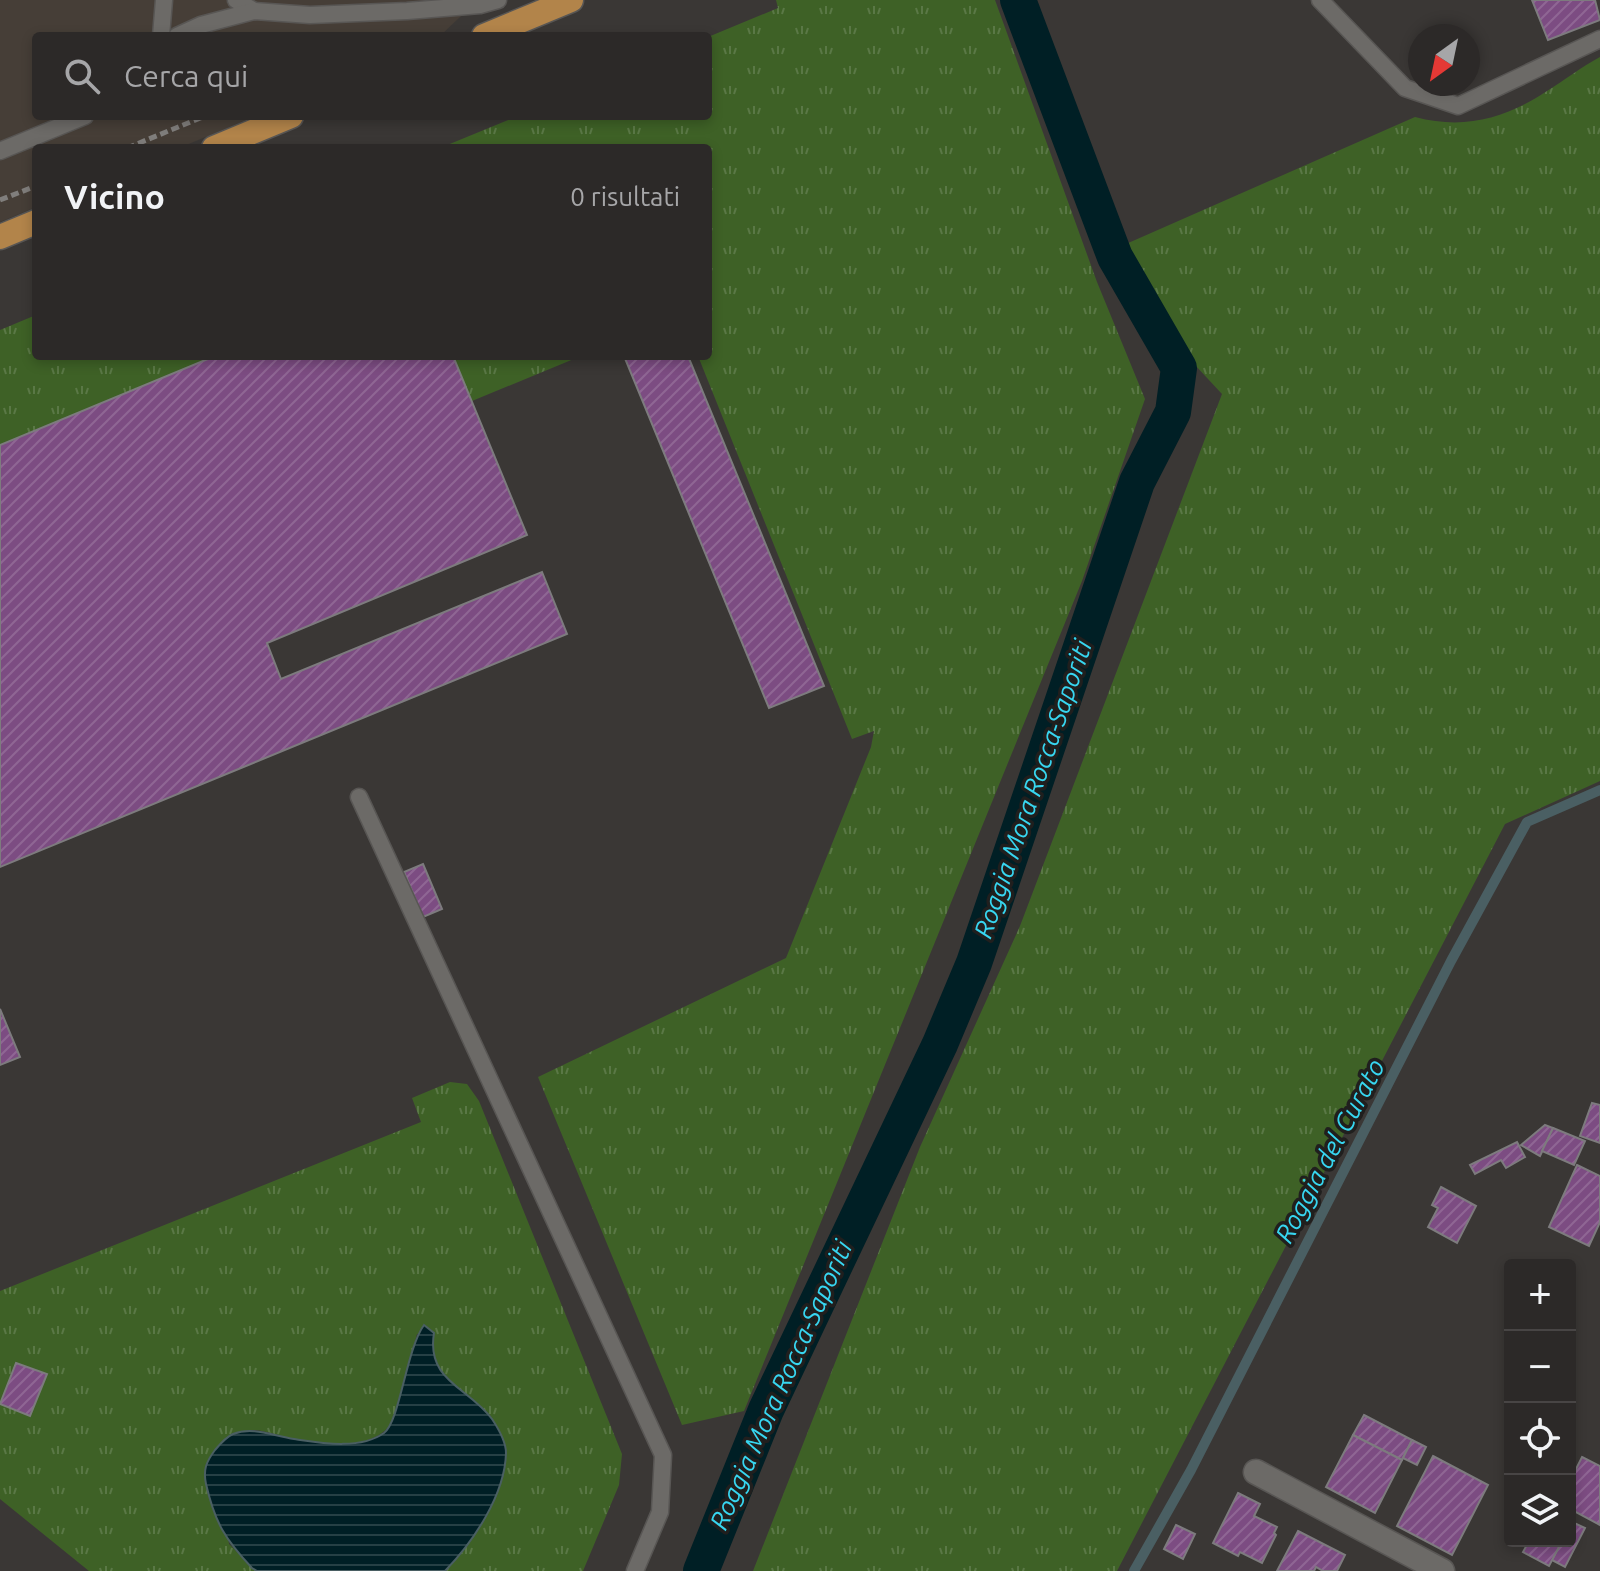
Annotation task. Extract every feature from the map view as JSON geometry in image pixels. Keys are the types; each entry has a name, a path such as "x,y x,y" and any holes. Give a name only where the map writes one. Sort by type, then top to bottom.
{"main road":[{"path":"494,32 571,0"},
{"path":"224,144 281,120"},
{"path":"0,237 32,224"}],"street":[{"path":"1256,1472 1442,1571"}],"lane":[{"path":"161,32 164,0"},
{"path":"236,0 254,11"},
{"path":"186,32 254,11 310,15 407,11 480,5 498,0"},
{"path":"1320,0 1405,88 1458,106 1600,39"},
{"path":"0,151 75,120"},
{"path":"359,797 663,1455 660,1512 635,1571"}],"path":[{"path":"137,144 195,120"},
{"path":"0,200 32,188"}],"shaded area":[{"path":"0,0 478,0 444,32 32,32 32,120 246,120 189,144 32,144 32,209 0,222"}],"green space":[{"path":"776,0 995,0 1097,282 1145,399 1082,581 744,1411 682,1425 538,1077 786,958 871,747 874,731 852,739 700,360 712,360 712,144 450,144 508,120 712,120 712,35 778,8"},
{"path":"1600,57 1600,781 1505,824 1117,1571 753,1571 920,1147 1020,926 1222,394 1195,365 1126,244 1415,117 1467,122 1516,109"},
{"path":"32,317 32,360 205,360 0,445 0,330"},
{"path":"455,360 571,360 472,401"},
{"path":"450,1082 467,1084 479,1101 622,1454 619,1485 583,1571 445,1571 465,1547 495,1495 502,1477 505,1447 492,1419 451,1382 436,1362 434,1333 417,1334 394,1418 376,1437 349,1444 334,1444 249,1430 234,1435 217,1448 229,1544 257,1571 89,1571 0,1499 0,1291 421,1122 412,1098"}],"water":[{"path":"424,1325 434,1333 433,1349 443,1373 492,1419 505,1444 500,1485 476,1532 445,1571 257,1571 252,1568 228,1539 213,1510 205,1474 212,1454 226,1439 241,1432 256,1431 340,1444 364,1442 384,1433 390,1426 412,1351"}],"building":[{"path":"1532,0 1595,0 1600,20 1548,40"},
{"path":"205,360 455,360 527,535 267,643 281,679 542,572 567,634 0,867 0,445"},
{"path":"626,360 690,360 824,686 769,708"},
{"path":"423,864 442,909 423,917 404,872"},
{"path":"0,1009 20,1057 0,1065"},
{"path":"1592,1103 1600,1105 1600,1143 1580,1136"},
{"path":"1545,1125 1553,1128 1540,1156 1521,1145"},
{"path":"1553,1128 1585,1141 1574,1165 1542,1151"},
{"path":"1517,1142 1525,1157 1506,1168 1501,1160 1475,1174 1470,1165"},
{"path":"1577,1165 1600,1176 1600,1222 1589,1246 1549,1227"},
{"path":"1441,1187 1476,1206 1457,1243 1428,1227 1438,1208 1432,1205"},
{"path":"16,1363 47,1374 30,1416 0,1404"},
{"path":"1364,1415 1412,1440 1402,1460 1353,1435"},
{"path":"1353,1435 1402,1460 1375,1513 1326,1487"},
{"path":"1412,1440 1426,1447 1417,1465 1403,1458"},
{"path":"1433,1456 1488,1485 1452,1555 1397,1526"},
{"path":"1582,1457 1600,1466 1600,1525 1576,1512 1576,1469"},
{"path":"1238,1493 1260,1504 1254,1516 1277,1527 1262,1563 1240,1552 1238,1556 1213,1543"},
{"path":"1576,1524 1585,1528 1576,1546"},
{"path":"1176,1525 1195,1534 1183,1559 1164,1549"},
{"path":"1298,1531 1345,1555 1337,1571 1323,1571 1316,1567 1314,1571 1277,1571"},
{"path":"1526,1547 1559,1547 1549,1566 1523,1552"},
{"path":"1559,1547 1575,1547 1565,1567 1552,1560"}],"waterway":[{"name":"Roggia Mora Rocca-Saporiti","path":"701,1571 766,1410 940,1044 974,963 1137,482 1173,412 1179,368 1115,257 1018,0"},
{"name":"Roggia del Curato","path":"1134,1571 1191,1470 1451,961 1527,822 1600,790"}]}
